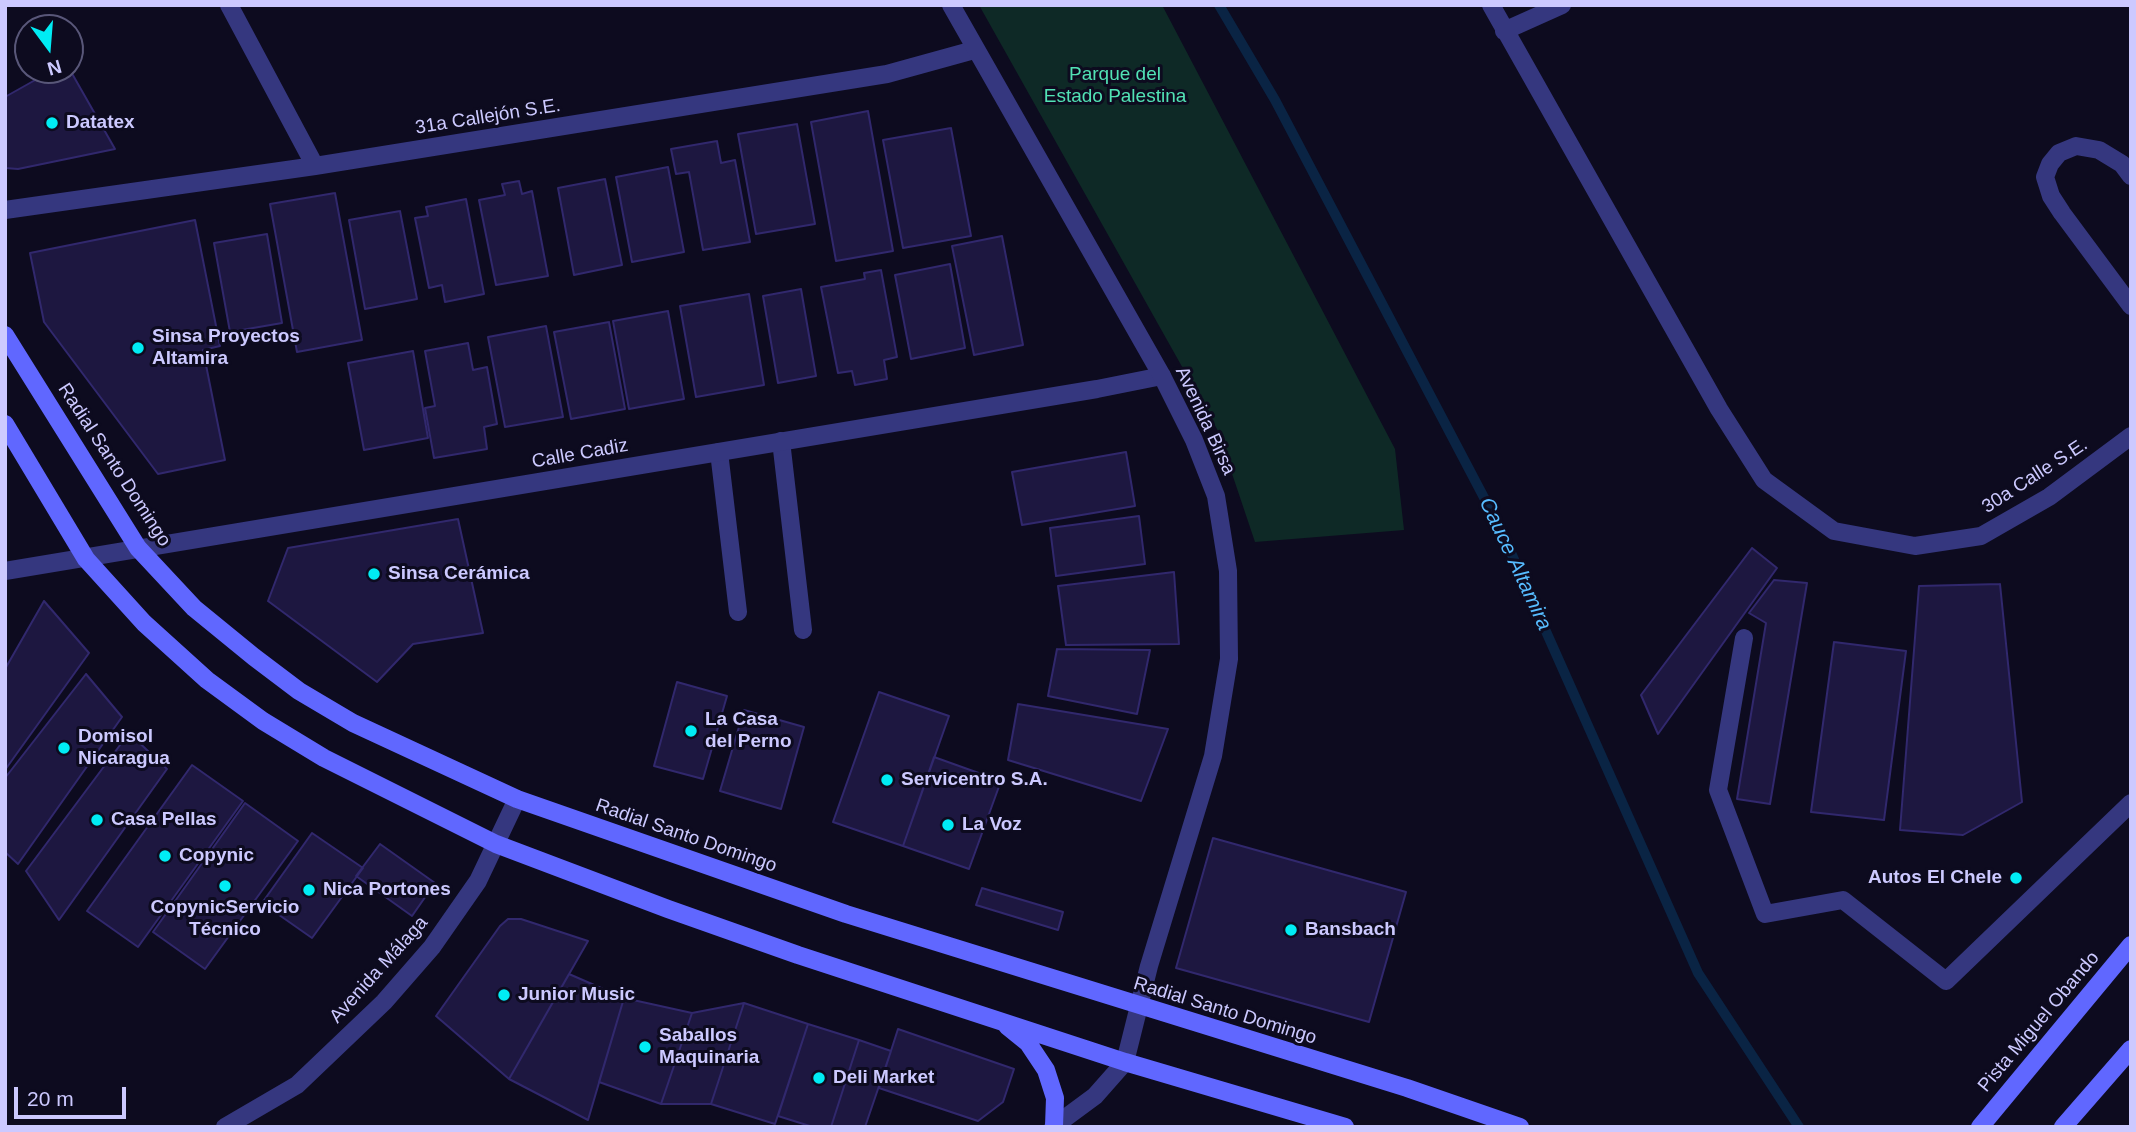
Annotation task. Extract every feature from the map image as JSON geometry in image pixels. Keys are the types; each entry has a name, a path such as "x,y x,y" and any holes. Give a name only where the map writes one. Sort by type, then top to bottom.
{"main road":[{"name":"Radial Santo Domingo","path":"5,335 138,548 194,608 299,691 352,723 517,799 846,914 1407,1088 1520,1127"},
{"path":"5,424 86,559 144,623 207,680 263,721 324,758 496,844 798,956 1125,1062 1345,1127"},
{"name":"Pista Miguel Obando","path":"1980,1127 2131,945"},
{"path":"999,1020 1028,1043 1046,1070 1055,1098 1054,1126"},
{"path":"2063,1127 2131,1049"},
{"path":"1966,1127 1997,1107"}],"street":[{"path":"229,5 315,166"},
{"name":"Avenida Birsa","path":"951,5 974,50 1161,376 1194,440 1216,496 1228,571 1229,659 1213,756 1149,966 1125,1062"},
{"name":"30a Calle S.E.","path":"1491,5 1719,409 1764,480 1834,531 1915,546 1981,536 2049,497 2131,436"},
{"path":"1504,31 1562,5"},
{"name":"31a Callejón S.E.","path":"5,210 315,166 887,74 974,50"},
{"path":"2131,176 2122,164 2099,150 2076,146 2059,153 2050,164 2045,177 2051,196 2062,213 2131,306"},
{"name":"Calle Cadiz","path":"5,571 1097,389 1161,376"},
{"path":"781,441 803,630"},
{"path":"719,452 738,612"},
{"path":"1744,638 1718,790 1765,914 1843,900 1946,981 2131,803"},
{"name":"Avenida Málaga","path":"225,1127 297,1085 384,1002 432,947 478,881 517,799"},
{"path":"1054,1126 1095,1096 1125,1062"}],"green space":[{"name":"Parque del Estado Palestina","path":"979,5 1162,5 1395,449 1404,530 1255,542 1217,429"}],"building":[{"name":"Datatex","path":"28,84 78,84 115,149 18,169 5,168 5,97"},
{"path":"868,111 893,251 836,261 811,122"},
{"path":"797,124 815,224 756,234 738,134"},
{"path":"951,128 971,236 903,248 883,140"},
{"path":"717,141 721,163 735,160 750,242 703,250 689,172 676,174 671,149"},
{"path":"668,167 684,252 632,262 616,177"},
{"path":"605,179 622,265 574,275 558,188"},
{"path":"519,181 522,194 532,191 548,276 496,285 479,200 505,195 502,184"},
{"path":"335,193 362,340 297,352 270,204"},
{"path":"466,199 484,294 445,302 442,285 429,288 415,218 428,216 426,207"},
{"path":"400,211 417,299 365,309 349,220"},
{"name":"Sinsa Proyectos Altamira","path":"195,220 220,346 203,350 225,460 158,474 44,322 30,253"},
{"path":"267,234 282,323 230,332 214,243"},
{"path":"1002,236 1023,345 974,355 952,246"},
{"path":"950,264 965,348 911,359 895,275"},
{"path":"881,270 897,357 884,360 887,379 855,385 852,371 838,373 821,287 865,279 864,273"},
{"path":"801,289 816,376 778,383 763,296"},
{"path":"749,294 764,385 696,397 680,306"},
{"path":"668,311 684,399 629,409 613,321"},
{"path":"609,322 625,409 571,419 554,332"},
{"path":"546,326 563,417 505,427 488,337"},
{"path":"468,343 473,370 487,367 497,424 484,427 487,449 434,458 425,408 435,406 425,351"},
{"path":"413,351 428,438 364,450 348,363"},
{"path":"1126,452 1135,506 1022,525 1012,472"},
{"path":"1139,516 1145,564 1056,576 1050,528"},
{"name":"Sinsa Cerámica","path":"458,519 483,633 413,644 377,682 268,601 288,548"},
{"path":"1752,548 1777,568 1658,734 1641,695"},
{"path":"1174,572 1179,644 1066,645 1058,586"},
{"path":"1774,580 1807,583 1770,804 1737,799 1766,623 1749,613"},
{"path":"2000,584 2022,802 1963,835 1900,830 1919,586"},
{"path":"44,601 89,653 5,770 5,669"},
{"path":"1834,642 1906,651 1884,820 1811,812"},
{"path":"1057,649 1150,650 1137,714 1048,696"},
{"name":"Domisol Nicaragua","path":"86,674 122,717 18,864 5,852 5,778"},
{"name":"La Casa del Perno","path":"677,682 727,696 703,779 654,766"},
{"name":"Servicentro S.A.","path":"879,692 949,716 903,846 833,822"},
{"path":"1018,704 1168,729 1141,801 1008,760"},
{"path":"744,710 804,727 781,809 720,791"},
{"name":"Casa Pellas","path":"129,733 167,769 59,920 26,871"},
{"name":"La Voz","path":"934,757 1001,781 969,869 903,846"},
{"name":"Copynic","path":"192,765 243,801 138,947 87,911"},
{"name":"CopynicServicio Técnico","path":"245,803 298,841 205,969 153,932"},
{"name":"Nica Portones","path":"312,833 363,868 312,938 262,903"},
{"name":"Bansbach","path":"1213,838 1406,892 1369,1022 1176,968"},
{"path":"380,844 435,883 412,916 356,876"},
{"path":"982,888 1063,912 1058,930 976,905"},
{"name":"Junior Music","path":"508,919 521,919 588,941 509,1079 436,1016 500,926"},
{"path":"569,974 624,998 588,1120 509,1079"},
{"name":"Saballos Maquinaria","path":"624,998 692,1013 661,1104 599,1082"},
{"path":"744,1003 808,1024 775,1124 711,1104"},
{"path":"744,1003 711,1104 661,1104 692,1013"},
{"name":"Deli Market","path":"808,1024 859,1040 831,1127 813,1127 778,1116"},
{"path":"898,1029 1014,1069 1003,1102 978,1121 879,1088"},
{"path":"859,1040 891,1051 865,1127 831,1127"}],"waterway":[{"name":"Cauce Altamira","path":"1219,5 1275,100 1500,528 1698,973 1799,1127"}],"place":[{"name":"Datatex","path":"52,123"},
{"name":"Sinsa Proyectos Altamira","path":"138,348"},
{"name":"Sinsa Cerámica","path":"374,574"},
{"name":"La Casa del Perno","path":"691,731"},
{"name":"Domisol Nicaragua","path":"64,748"},
{"name":"Servicentro S.A.","path":"887,780"},
{"name":"Casa Pellas","path":"97,820"},
{"name":"La Voz","path":"948,825"},
{"name":"Copynic","path":"165,856"},
{"name":"Autos El Chele","path":"2016,878"},
{"name":"CopynicServicio Técnico","path":"225,886"},
{"name":"Nica Portones","path":"309,890"},
{"name":"Bansbach","path":"1291,930"},
{"name":"Junior Music","path":"504,995"},
{"name":"Saballos Maquinaria","path":"645,1047"},
{"name":"Deli Market","path":"819,1078"}]}
